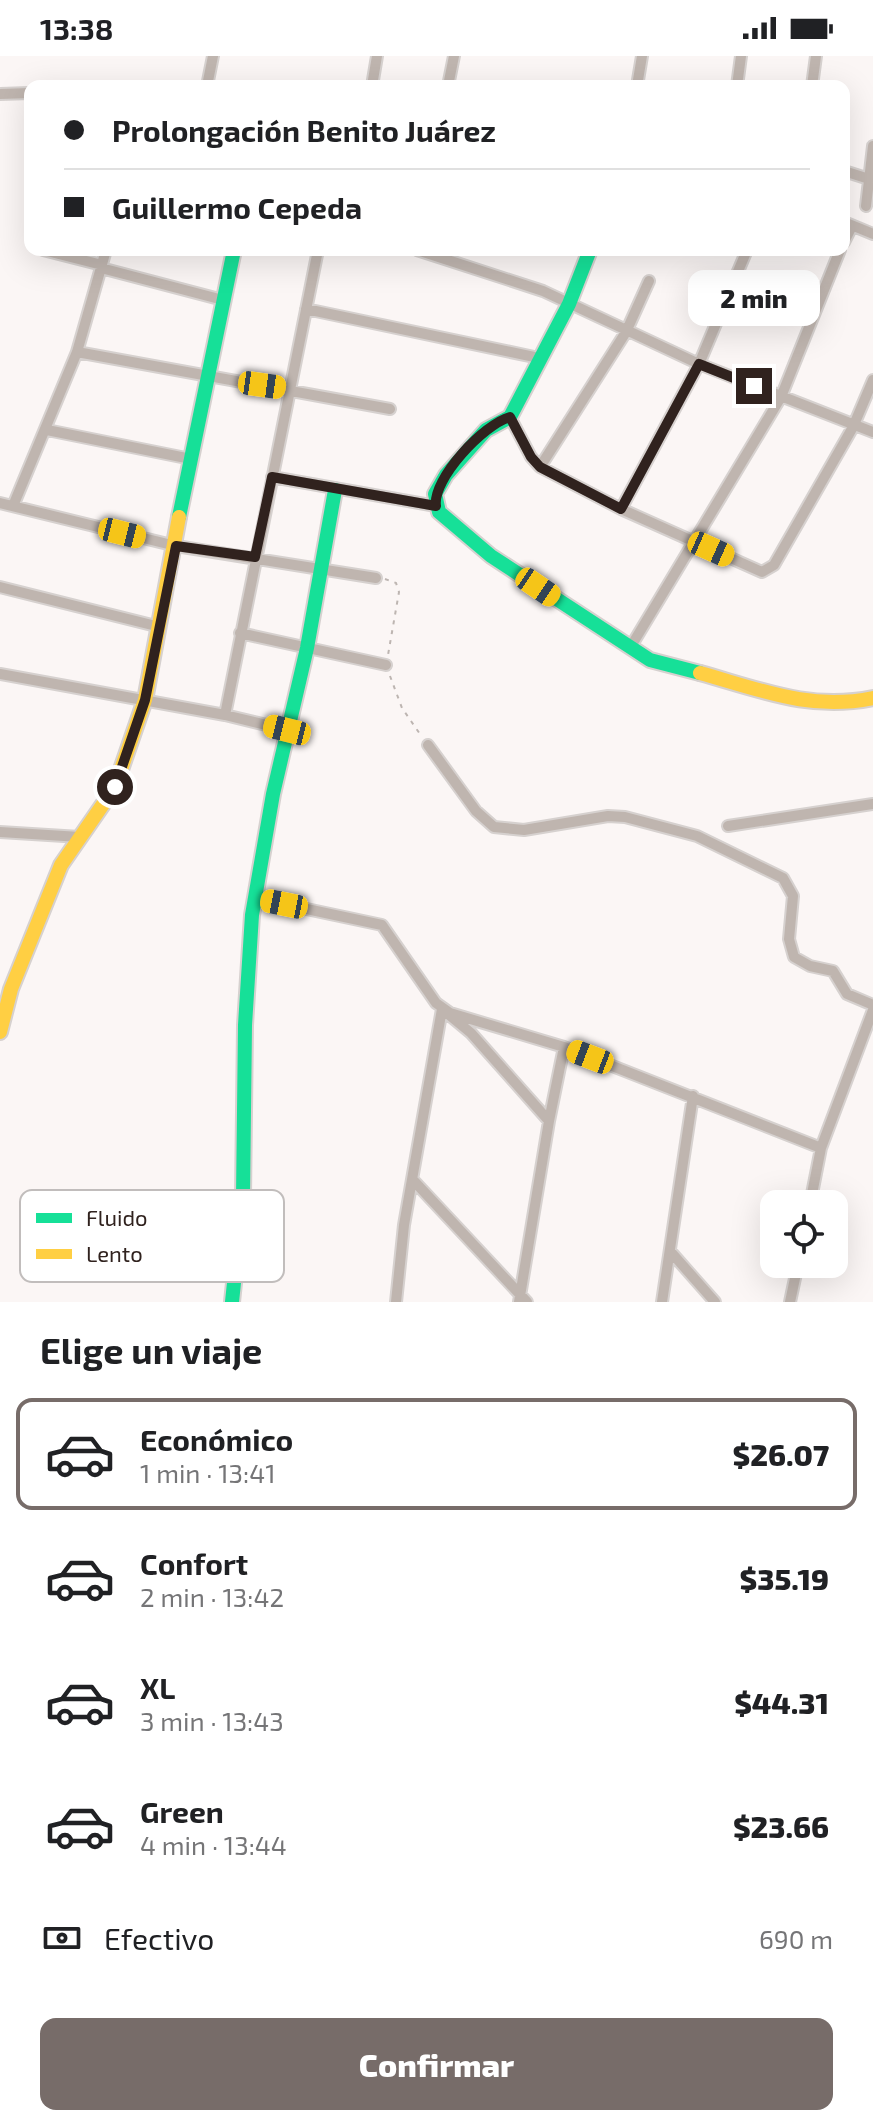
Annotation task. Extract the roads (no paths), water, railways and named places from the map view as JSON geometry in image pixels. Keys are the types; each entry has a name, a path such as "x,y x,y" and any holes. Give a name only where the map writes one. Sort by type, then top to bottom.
{"street":[{"path":"208,80 213,56"},
{"path":"373,80 377,56"},
{"path":"449,80 454,56"},
{"path":"638,80 642,56"},
{"path":"738,80 741,56"},
{"path":"813,80 816,56"},
{"path":"0,94 24,93"},
{"path":"866,206 873,146"},
{"path":"850,173 869,179"},
{"path":"850,225 873,234"},
{"path":"65,256 223,300"},
{"path":"104,256 77,352 47,430 4,506 176,546 376,578"},
{"path":"0,1032 2,1009 61,865 115,787 145,700 206,376 233,256"},
{"path":"225,715 317,256"},
{"path":"437,256 504,276 699,364 853,427 873,432"},
{"path":"588,256 569,304 510,417 494,424 463,453 438,487 436,506 448,522 491,556 650,660 811,703 844,704 873,698"},
{"path":"621,509 699,364 744,256"},
{"path":"630,648 781,397 838,256"},
{"path":"540,467 626,332 649,281"},
{"path":"306,309 539,358"},
{"path":"77,352 390,409"},
{"path":"510,417 531,457 540,467 621,509 756,570 768,570 774,565 853,427 873,380"},
{"path":"47,430 191,459"},
{"path":"272,477 436,506"},
{"path":"243,1190 245,1025 255,898 287,730 307,648 335,490"},
{"path":"0,587 160,627"},
{"path":"240,633 386,665"},
{"path":"0,674 225,715 287,730"},
{"path":"428,745 476,811 494,827 524,830 608,816 625,817 697,836 783,878 793,896 789,939 794,957 810,966 833,971 847,994 873,1007 870,1027 821,1148 813,1190"},
{"path":"728,826 873,804"},
{"path":"0,832 80,837"},
{"path":"255,898 382,925 442,1009 478,1040 549,1121"},
{"path":"442,1009 564,1047 693,1096 786,1137 821,1148"},
{"path":"396,1302 404,1225 442,1009"},
{"path":"522,1299 549,1121 564,1047"},
{"path":"662,1302 693,1096"},
{"path":"413,1180 522,1299"},
{"path":"670,1251 715,1302"},
{"path":"790,1302 795,1278"},
{"path":"232,1302 234,1282"}]}
